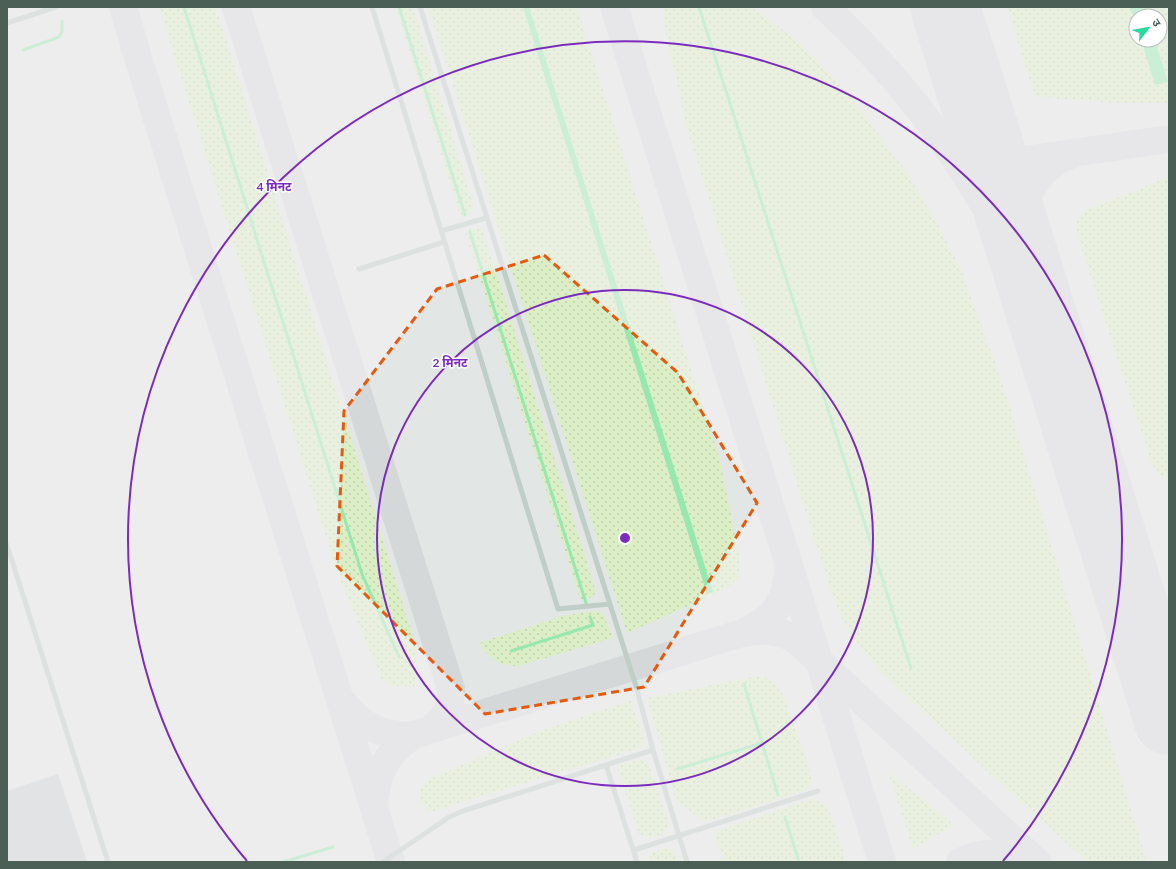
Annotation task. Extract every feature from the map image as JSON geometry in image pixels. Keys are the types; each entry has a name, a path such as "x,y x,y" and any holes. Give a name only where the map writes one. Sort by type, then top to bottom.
{"lane":[{"path":"7,23 56,7"},
{"path":"372,7 558,608 610,604"},
{"path":"420,7 636,686 653,750 687,862"},
{"path":"441,231 486,218"},
{"path":"359,269 444,242"},
{"path":"7,545 108,862"},
{"path":"383,862 449,817 462,811 653,750"},
{"path":"606,765 637,862"},
{"path":"634,850 679,837 818,791"}],"highlighted area":[{"path":"544,255 678,373 757,503 644,687 485,714 337,566 344,411 437,289"}],"shaded area":[{"path":"7,7 1169,7 1169,862 7,862"},
{"path":"159,7 216,7 414,640 418,669 414,686 392,686 381,678 337,572"},
{"path":"396,7 413,7 474,206 469,215 462,217 459,213"},
{"path":"428,7 577,7 719,457 741,565 740,576 726,589 627,633"},
{"path":"523,7 529,7 713,592 707,594"},
{"path":"663,7 751,7 789,34 816,59 853,100 908,174 936,221 961,270 1002,381 1147,862 1088,862 893,684 861,649 846,626 836,604 817,549 686,125 664,24"},
{"path":"1007,7 1169,7 1169,103 1117,103 1035,97"},
{"path":"1130,7 1145,8 1130,8"},
{"path":"1143,48 1157,48 1168,82 1155,85"},
{"path":"1169,177 1169,478 1157,475 1151,462 1075,228 1077,219 1082,212"},
{"path":"473,228 481,229 484,233 595,589 594,596 584,600 580,599 466,234 467,231"},
{"path":"599,611 604,616 613,638 518,666 500,663 490,657 482,649 479,643 566,615"},
{"path":"758,676 771,680 781,690 812,775 811,783 804,791 705,822 676,801 647,698"},
{"path":"631,700 645,742 640,748 427,813 425,804 419,805 420,791 428,780 530,735"},
{"path":"643,759 648,762 669,824 667,829 659,836 650,838 642,835 638,831 618,769 621,765"},
{"path":"888,771 954,825 913,849"},
{"path":"810,799 815,799 827,805 847,862 724,862 714,832"},
{"path":"663,848 673,850 680,862 649,862 651,854"}],"building":[{"path":"58,774 87,862 7,862 7,791"}],"waterway":[{"path":"184,7 362,574 399,657"},
{"path":"399,7 465,215"},
{"path":"699,7 911,668"},
{"path":"23,50 59,37 62,32 62,21"},
{"path":"470,232 586,603"},
{"path":"511,651 593,625 590,617"},
{"path":"677,769 762,743 744,684"},
{"path":"762,743 778,795"},
{"path":"785,817 799,862"},
{"path":"283,862 333,847"}],"taxiway":[{"path":"123,7 391,862"},
{"path":"236,7 451,689 450,702 447,712 444,717 431,729"},
{"path":"614,7 882,862"},
{"path":"825,7 873,55 937,132 974,188 1013,254 1049,337"},
{"path":"942,132 978,152 997,158 1018,161 1169,139"},
{"path":"1024,255 1021,224 1025,202 1036,182 1043,173 1061,159 1071,155"},
{"path":"343,702 357,718 365,724 382,732 413,735 742,633 762,622 777,608 782,600 785,590 788,566"},
{"path":"744,633 771,631 784,634 796,640 1037,862"},
{"path":"374,802 378,780 385,764 396,749 413,735"},
{"path":"960,862 968,858 986,854 1004,854 1029,862"}],"runway":[{"path":"945,7 1169,720"}]}
